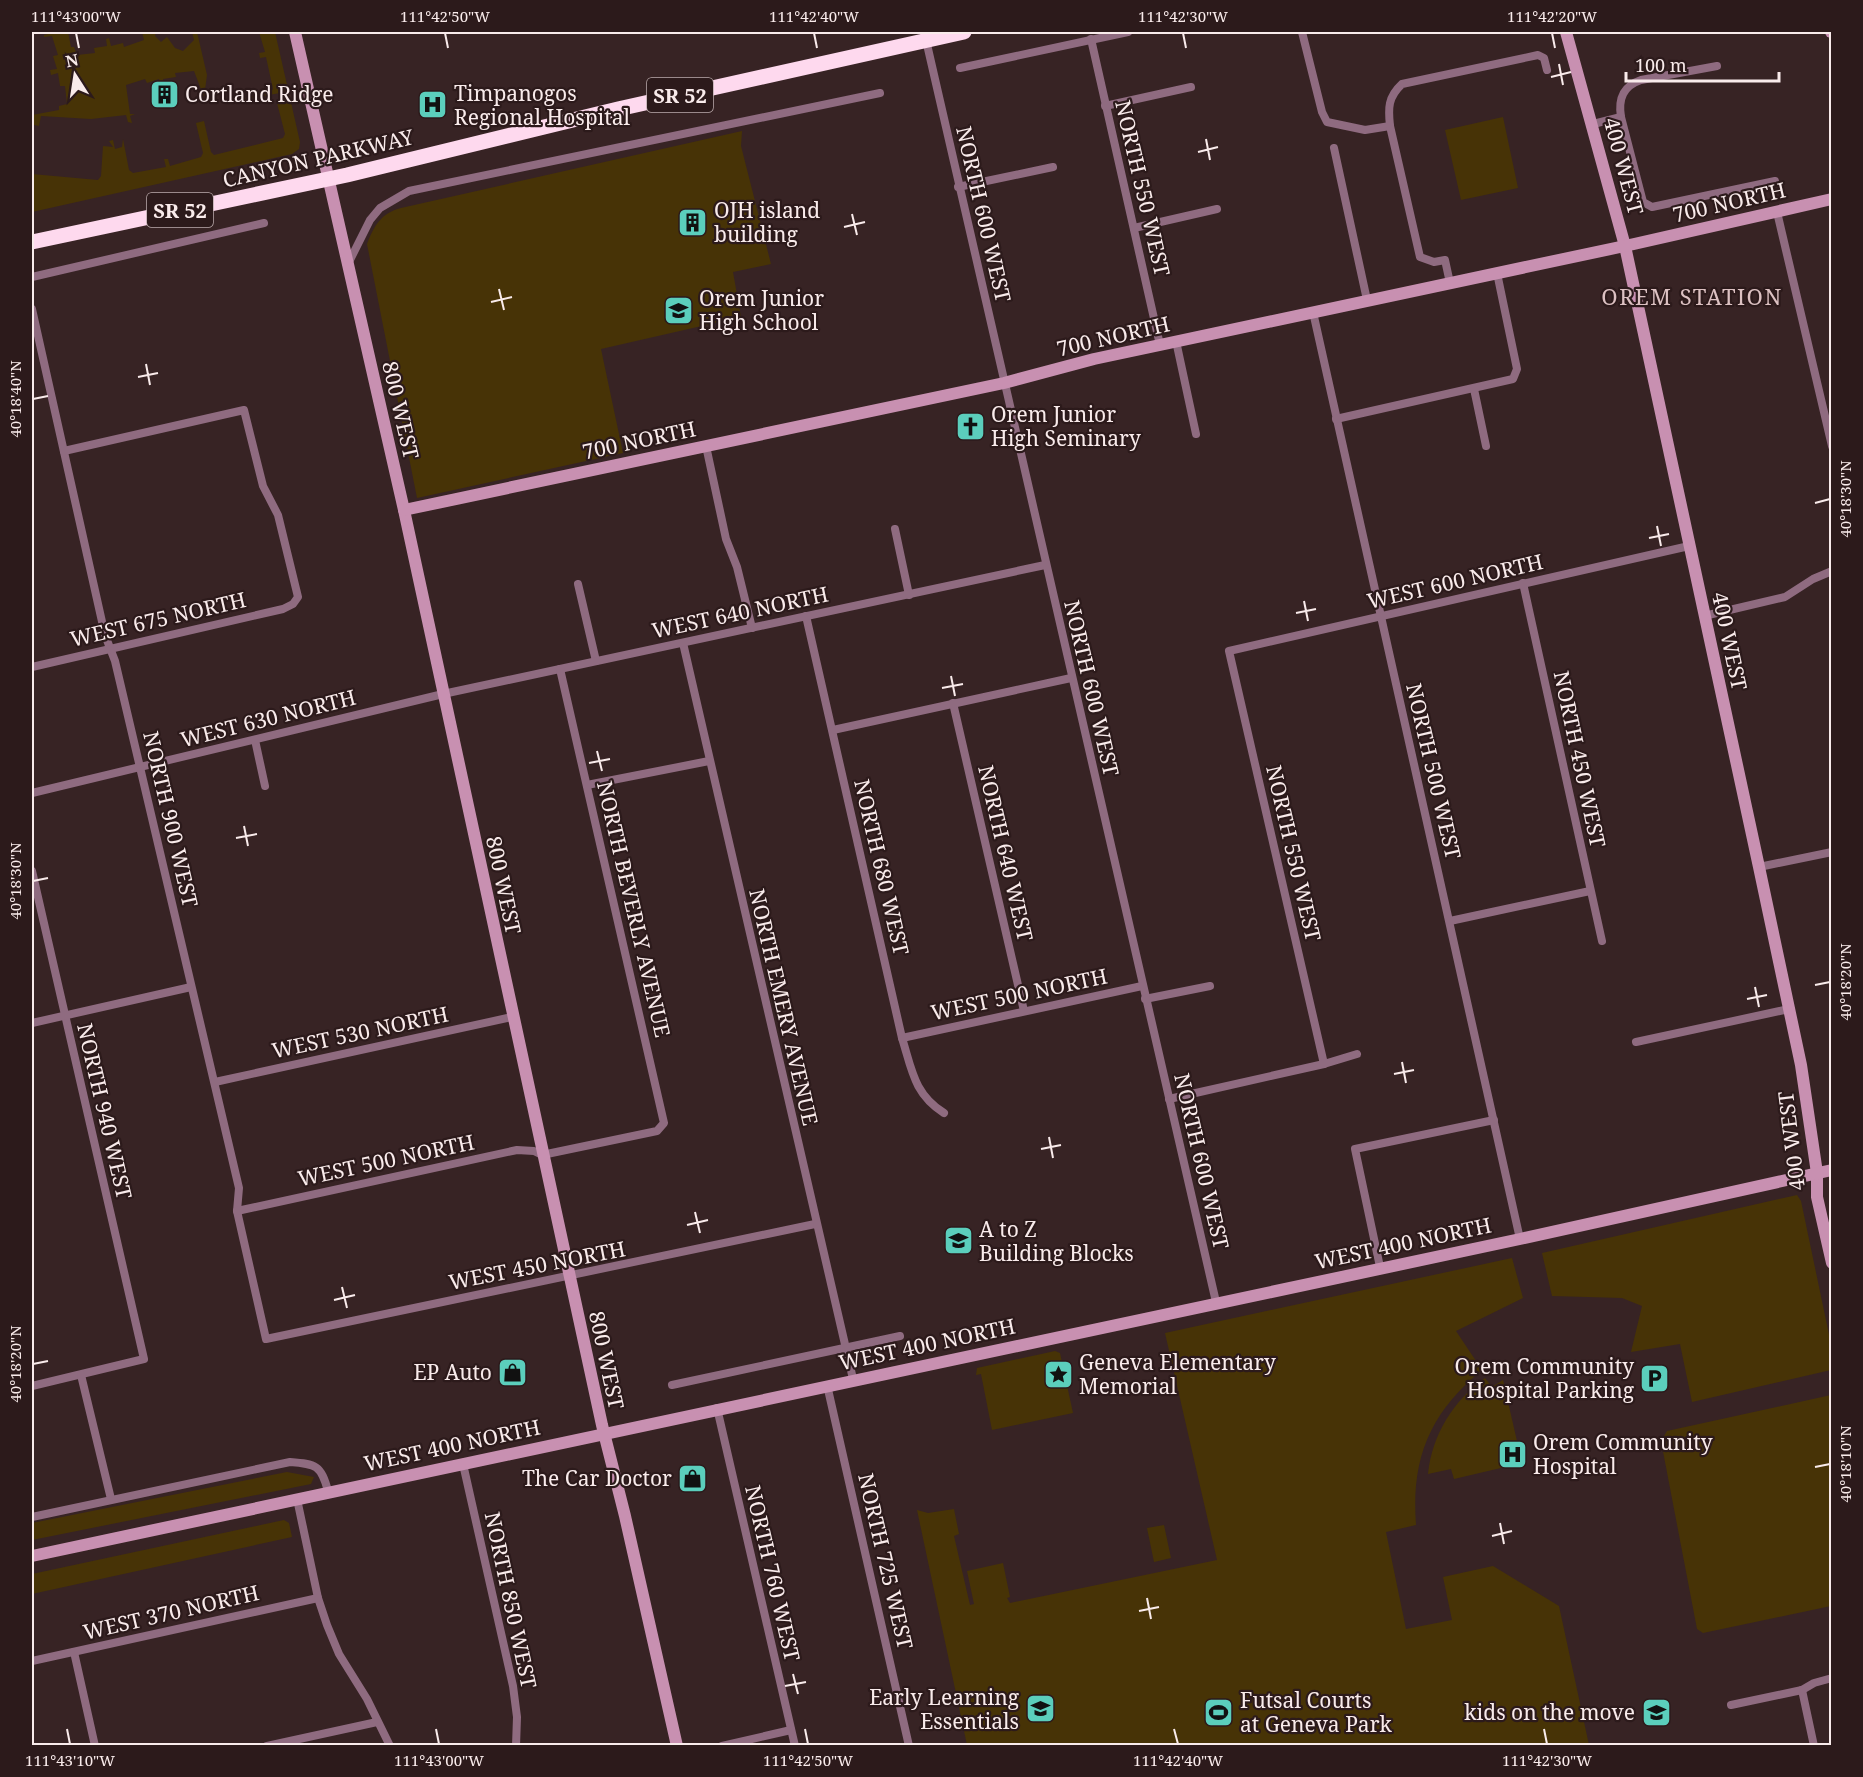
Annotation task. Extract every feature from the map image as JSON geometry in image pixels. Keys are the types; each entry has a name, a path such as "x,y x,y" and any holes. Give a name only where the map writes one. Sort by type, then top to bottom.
{"highway":[{"name":"CANYON PARKWAY","path":"32,242 328,179 618,109 964,32"}],"street":[{"name":"800 WEST","path":"295,32 404,510 603,1433 625,1516 677,1746"},
{"path":"960,68 1128,32"},
{"path":"1302,32 1313,79 1327,122 1365,130 1390,126"},
{"name":"400 WEST","path":"1566,32 1625,246 1801,1065 1817,1173 1817,1197 1832,1263"},
{"name":"NORTH 550 WEST","path":"1091,39 1160,345"},
{"name":"NORTH 600 WEST","path":"926,40 1216,1302"},
{"path":"1450,283 1445,260 1434,262 1420,257 1390,126 1388,105 1392,95 1402,84 1538,55 1544,58 1547,70"},
{"path":"1717,66 1633,82 1622,95 1619,106 1640,195 1647,205 1652,207 1775,181"},
{"path":"1105,106 1191,87"},
{"path":"348,264 370,220 380,208 409,191 880,93"},
{"path":"1593,124 1621,117"},
{"path":"1334,148 1367,300"},
{"path":"958,187 1053,167"},
{"name":"700 NORTH","path":"404,510 1004,383 1094,358 1625,246 1832,199"},
{"path":"1134,228 1217,209"},
{"path":"1777,212 1832,446"},
{"path":"32,277 264,223"},
{"path":"1336,419 1508,381 1516,374 1517,369 1497,273"},
{"name":"NORTH 900 WEST","path":"32,309 105,635 112,649 215,1082 239,1188 237,1211 266,1339"},
{"name":"NORTH 500 WEST","path":"1313,312 1520,1239"},
{"path":"1176,341 1196,434"},
{"path":"1474,389 1486,446"},
{"name":"WEST 675 NORTH","path":"32,667 283,609 293,604 298,597 278,515 263,486 244,410 64,451"},
{"path":"706,446 726,540 737,567 752,628"},
{"path":"895,529 909,595"},
{"name":"WEST 600 NORTH","path":"1229,651 1689,546"},
{"name":"WEST 640 NORTH","path":"443,694 1046,565"},
{"path":"1704,616 1785,597 1813,579 1832,571"},
{"name":"NORTH 450 WEST","path":"1523,583 1602,941"},
{"path":"578,584 596,661"},
{"name":"NORTH 680 WEST","path":"806,616 902,1038 918,1089 926,1100 944,1113"},
{"name":"NORTH EMERY AVENUE","path":"683,643 815,1224 853,1379"},
{"name":"NORTH 550 WEST","path":"1229,651 1324,1064"},
{"name":"NORTH BEVERLY AVENUE","path":"560,669 664,1123"},
{"path":"833,730 1071,678"},
{"name":"WEST 630 NORTH","path":"32,793 443,694"},
{"name":"NORTH 640 WEST","path":"953,704 1023,1011"},
{"path":"255,740 265,786"},
{"path":"587,786 709,762"},
{"path":"1759,867 1832,852"},
{"name":"NORTH 940 WEST","path":"32,872 144,1359 81,1375"},
{"path":"1450,921 1590,891"},
{"name":"WEST 500 NORTH","path":"902,1038 1142,986"},
{"path":"1145,999 1210,986"},
{"path":"32,1023 191,987"},
{"path":"1636,1042 1789,1009"},
{"name":"WEST 530 NORTH","path":"215,1082 512,1017"},
{"path":"1169,1099 1324,1064 1357,1054"},
{"path":"1380,1267 1355,1149 1494,1120"},
{"name":"WEST 500 NORTH","path":"237,1211 517,1150 534,1151 542,1155 657,1131 664,1123"},
{"name":"WEST 400 NORTH","path":"32,1556 853,1379 1520,1239 1832,1170"},
{"name":"WEST 450 NORTH","path":"266,1339 543,1281 570,1278 815,1224"},
{"path":"672,1385 900,1336"},
{"path":"32,1386 81,1375 111,1499"},
{"name":"NORTH 725 WEST","path":"827,1385 909,1746"},
{"name":"NORTH 760 WEST","path":"717,1408 795,1746"},
{"path":"32,1517 290,1462 315,1465 323,1473 328,1491"},
{"name":"NORTH 850 WEST","path":"463,1464 513,1686 518,1717 516,1746"},
{"path":"297,1499 318,1598 339,1654 367,1699 390,1746"},
{"name":"WEST 370 NORTH","path":"32,1661 318,1598"},
{"path":"74,1652 95,1746"},
{"path":"1731,1705 1803,1690 1814,1683 1832,1678"},
{"path":"1803,1690 1814,1746"},
{"path":"267,1746 377,1722"},
{"path":"722,1746 791,1730"}],"shaded area":[{"path":"68,32 71,47 74,47 77,55 95,53 94,48 107,46 106,39 109,38 111,46 123,43 124,47 144,40 142,32 156,32 155,36 161,42 167,37 175,48 183,51 194,40 192,32 197,32 207,75 204,97 194,71 175,73 176,77 163,79 164,86 161,86 159,79 147,83 145,79 126,85 130,114 135,114 130,116 132,123 128,122 126,115 91,119 41,116 39,126 34,125 32,115 59,110 59,106 67,104 65,86 60,86 58,73 51,75 50,70 57,69 53,56 58,55 52,36 44,37 44,35"},
{"path":"259,32 275,32 300,142 299,149 292,154 32,212 32,174 98,180 101,176 103,146 113,147 109,141 113,140 115,149 122,147 123,139 129,170 133,173 166,167 164,159 168,159 170,166 201,157 203,153 196,123 204,121 211,152 214,155 283,138 285,134 277,103 282,102 280,93 230,102 270,92 273,89 266,57 260,58 259,53 265,52"},
{"path":"1503,117 1518,188 1461,200 1445,130"},
{"path":"742,131 741,146 771,264 733,272 741,317 601,349 623,453 417,498 367,244 379,221 388,213 401,208"},
{"path":"1797,1195 1801,1201 1831,1344 1831,1370 1692,1402 1680,1344 1631,1352 1642,1306 1622,1298 1552,1296 1542,1253"},
{"path":"1512,1258 1523,1298 1456,1331 1482,1370 1449,1403 1428,1439 1417,1479 1416,1525 1386,1532 1406,1629 1452,1620 1443,1577 1493,1566 1559,1606 1589,1745 967,1745 917,1510 928,1513 954,1509 959,1534 954,1536 970,1605 974,1604 967,1571 1003,1563 1010,1597 1007,1598 1010,1603 1217,1560 1165,1333"},
{"path":"1055,1351 1060,1353 1073,1413 992,1430 981,1374 976,1375 977,1368"},
{"path":"1485,1378 1492,1387 1503,1380 1522,1463 1454,1479 1451,1469 1428,1474 1434,1446 1446,1420 1463,1397"},
{"path":"1831,1395 1831,1606 1703,1633 1697,1629 1661,1441 1667,1431"},
{"path":"287,1472 314,1477 311,1484 32,1540 32,1523"},
{"path":"284,1520 289,1523 292,1537 32,1594 32,1574"},
{"path":"1164,1525 1171,1558 1154,1562 1147,1528"}],"place":[{"name":"Cortland Ridge","path":"164,94"},
{"name":"Timpanogos Regional Hospital","path":"433,105"},
{"name":"OJH island building","path":"693,222"},
{"name":"Orem Junior High School","path":"678,310"},
{"name":"Orem Junior High Seminary","path":"970,426"},
{"name":"A to Z Building Blocks","path":"958,1241"},
{"name":"EP Auto","path":"513,1372"},
{"name":"Geneva Elementary Memorial","path":"1058,1374"},
{"name":"Orem Community Hospital Parking","path":"1655,1378"},
{"name":"Orem Community Hospital","path":"1512,1454"},
{"name":"The Car Doctor","path":"693,1478"},
{"name":"Early Learning Essentials","path":"1040,1709"},
{"name":"Futsal Courts at Geneva Park","path":"1219,1712"},
{"name":"kids on the move","path":"1656,1712"}],"district":[{"name":"OREM STATION","path":"1692,296"}]}
